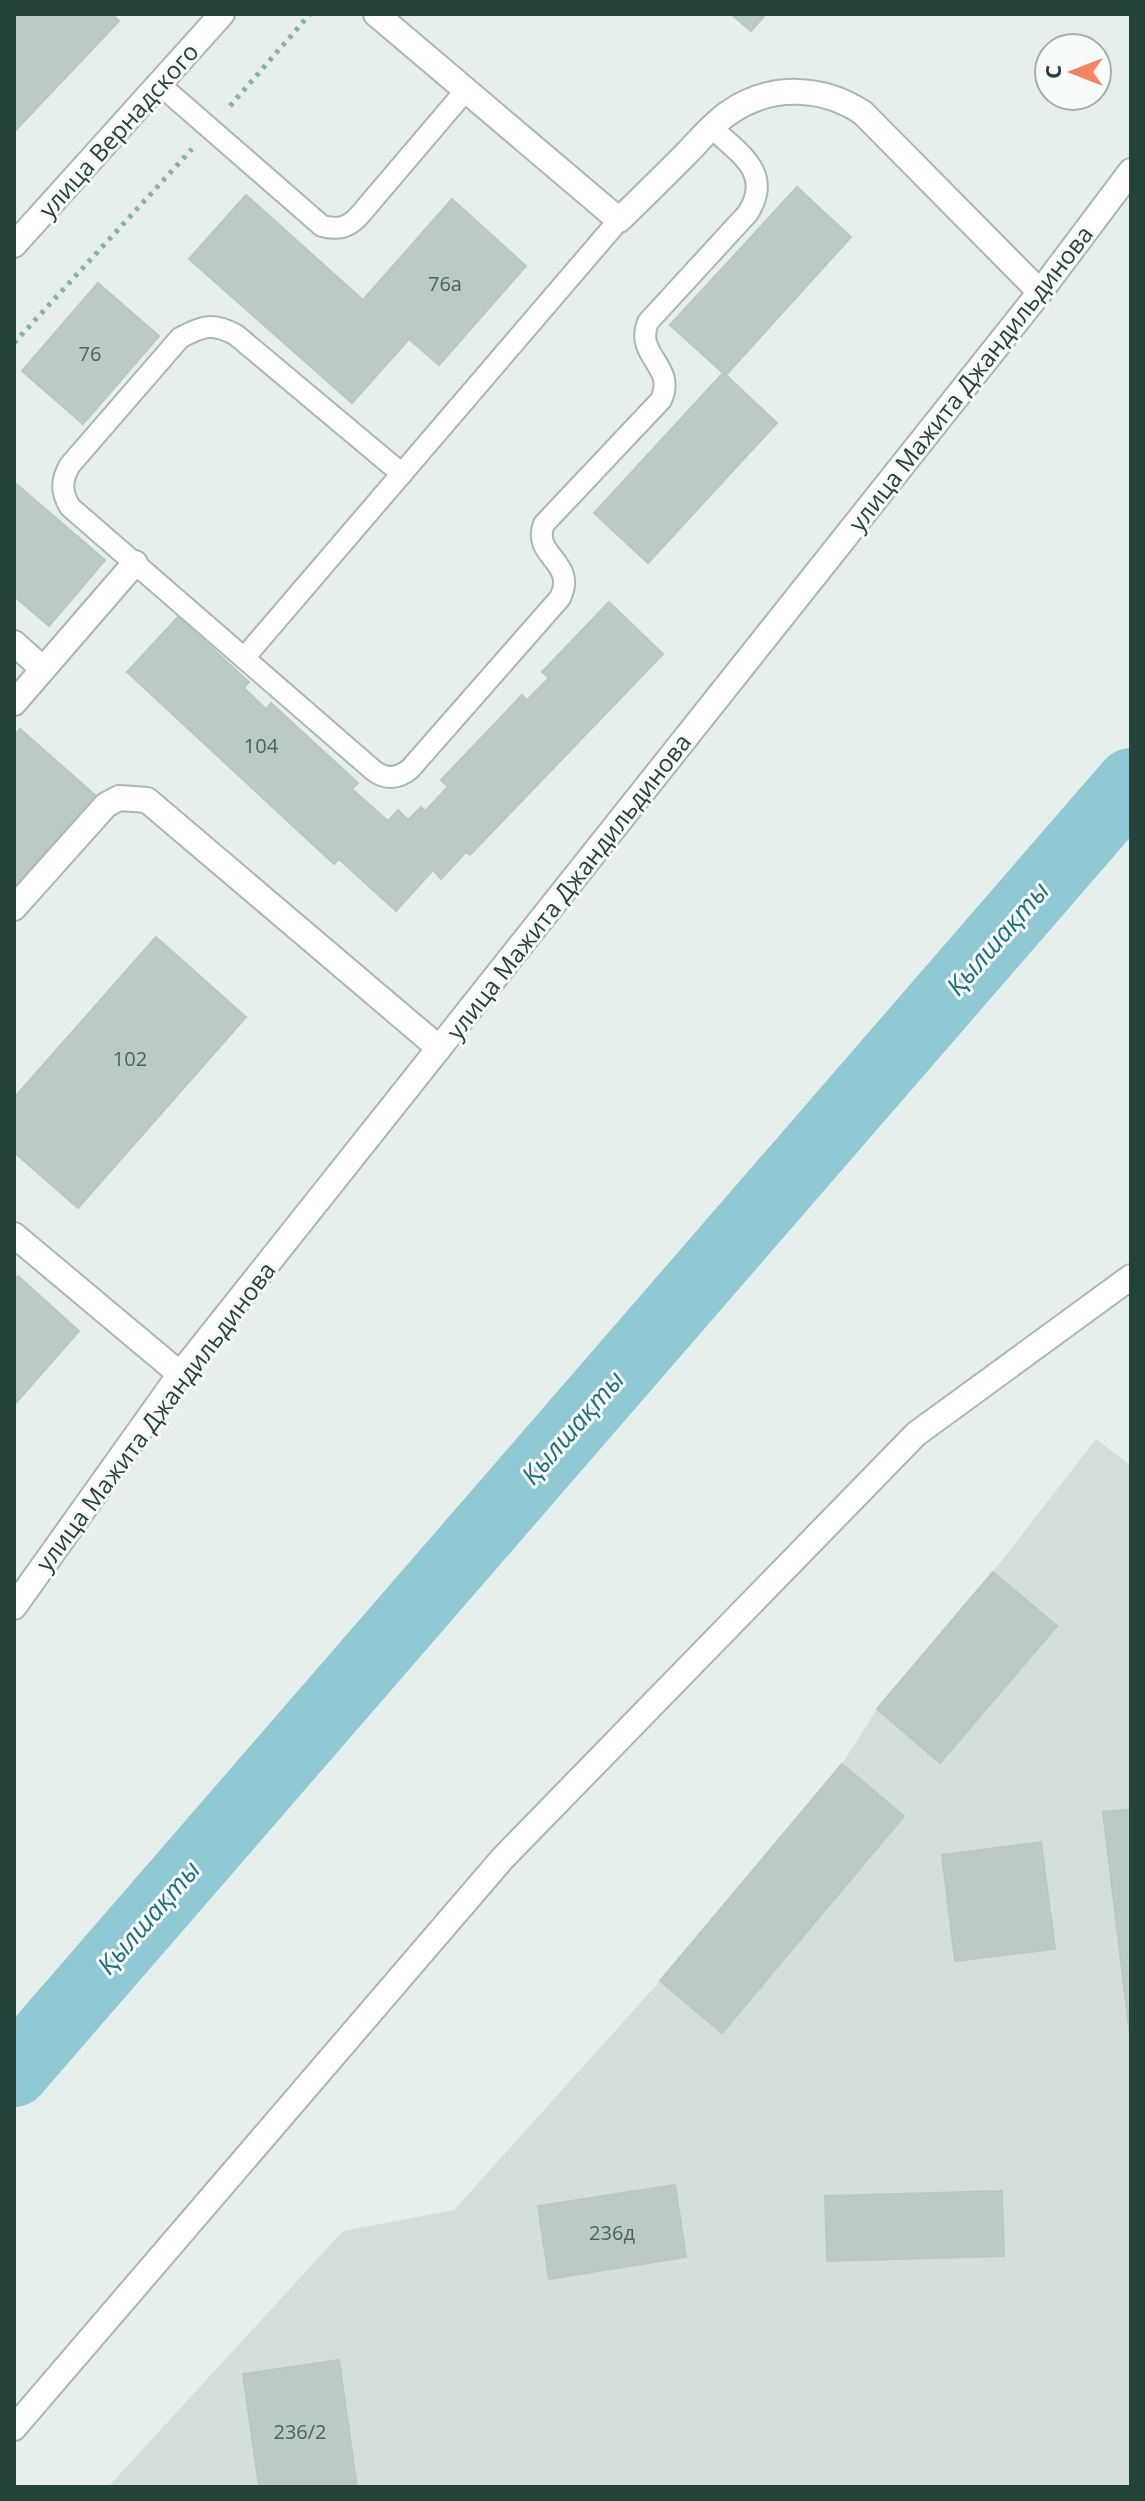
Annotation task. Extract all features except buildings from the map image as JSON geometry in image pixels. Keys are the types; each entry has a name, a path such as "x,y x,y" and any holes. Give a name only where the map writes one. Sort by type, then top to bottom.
{"street":[{"name":"улица Вернадского","path":"14,245 222,14"},
{"path":"376,14 619,220 728,113 750,100 774,92 802,91 847,102 863,113 1040,292"},
{"name":"улица Мажита Джандильдинова","path":"14,1607 180,1374 1040,292 1131,171"},
{"path":"14,703 135,563"},
{"path":"14,643 43,669"},
{"path":"14,908 106,805 119,798 147,800 439,1048"},
{"path":"14,1235 180,1374"},
{"path":"14,2428 513,1848 916,1434 1131,1277"}],"lane":[{"path":"159,84 322,226 342,229 358,217 466,90"},
{"path":"402,474 236,335 224,328 198,328 180,338 70,465 62,487 70,507 377,773 396,777 410,769 560,598 565,579 559,564 542,543 544,524 661,400 666,386 665,378 647,349 648,322 748,213 758,185 753,170 743,156 712,128"},
{"path":"244,658 619,220"}],"path":[{"path":"14,343 210,129 310,14"}],"shaded area":[{"path":"1096,1439 1131,1466 1131,2487 108,2487 343,2231 454,2210 660,1981 842,1764 877,1709 993,1572"}],"waterway":[{"name":"Қылшақты","path":"14,2072 1131,783"}]}
